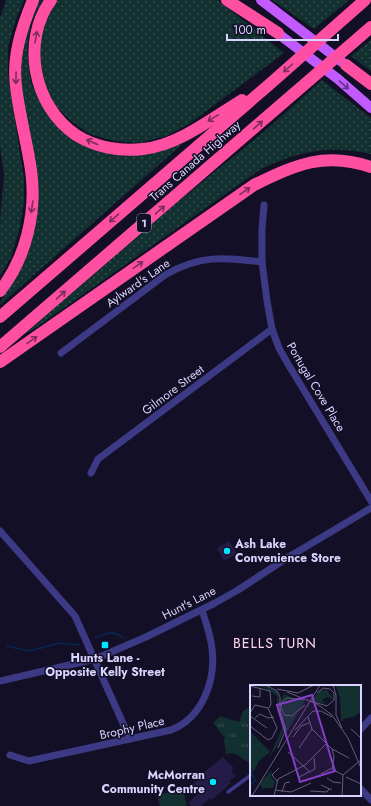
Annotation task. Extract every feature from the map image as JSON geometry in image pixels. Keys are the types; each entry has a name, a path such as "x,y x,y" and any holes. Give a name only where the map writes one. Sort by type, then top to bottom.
{"highway":[{"path":"0,291 21,255 30,227 33,199 32,171 16,85 17,54 21,29 33,0"},
{"path":"51,0 42,14 35,40 34,52 37,76 44,99 57,117 75,134 96,145 117,149 142,150 162,146 176,140 271,83"},
{"path":"227,0 278,33"},
{"name":"Trans Canada Highway","path":"0,317 365,0"},
{"name":"Trans Canada Highway","path":"0,347 371,27"},
{"path":"355,41 371,31"},
{"path":"346,65 371,84"},
{"path":"0,362 254,185 286,169 313,161 337,160 371,167"}],"main road":[{"path":"236,0 338,79 371,108"},
{"path":"261,0 346,65 371,89"}],"street":[{"name":"Portugal Cove Place","path":"264,205 262,262 272,329 288,364 371,501"},
{"name":"Aylward's Lane","path":"61,353 165,275 178,267 191,262 209,259 233,258 262,262"},
{"name":"Gilmore Street","path":"91,473 98,460 272,329"},
{"name":"Hunt's Lane","path":"0,682 95,659 202,610 238,590 287,558 371,508"},
{"path":"0,531 71,611 78,621 130,739"},
{"name":"Brophy Place","path":"10,755 29,761 171,730 186,722 197,710 209,686 213,656 210,638 202,610"},
{"path":"361,729 371,718"},
{"path":"361,789 371,800"}],"lane":[{"path":"228,792 250,776"}],"green space":[{"path":"6,0 24,0 16,19 8,47 8,73 24,179 24,202 20,228 11,257 0,276 0,222 4,175 0,146 0,18"},
{"path":"35,0 42,0 31,23 27,49 31,83 43,108 67,133 116,152 188,139 0,305 0,302 11,285 31,236 19,56"},
{"path":"55,0 218,0 284,53 189,124 166,136 139,143 115,141 89,134 71,121 55,105 44,85 39,64 42,29"},
{"path":"272,0 349,0 314,29"},
{"path":"371,40 371,71 351,56"},
{"path":"322,80 371,118 371,154 342,150 315,151 289,158 261,169 34,329 16,338 143,230 260,135"},
{"path":"250,707 250,763 234,753 226,754 225,738 213,723 220,716 239,722 243,711"},
{"path":"183,789 187,806 160,806 157,795"}],"building":[{"name":"Ash Lake Convenience Store","path":"229,541 237,554 224,561 217,548"},
{"name":"McMorran Community Centre","path":"223,757 234,768 231,771 236,776 229,781 231,783 212,800 210,798 201,806 191,806 188,803 199,793 192,785 197,781 196,779"}],"waterway":[{"path":"95,638 109,633 120,635 123,638"},
{"path":"7,646 29,651 60,643 79,645"}],"place":[{"name":"Ash Lake Convenience Store","path":"227,551"},
{"name":"Hunts Lane - Opposite Kelly Street","path":"105,645"},
{"name":"McMorran Community Centre","path":"213,782"}],"district":[{"name":"BELLS TURN","path":"275,643"}]}
